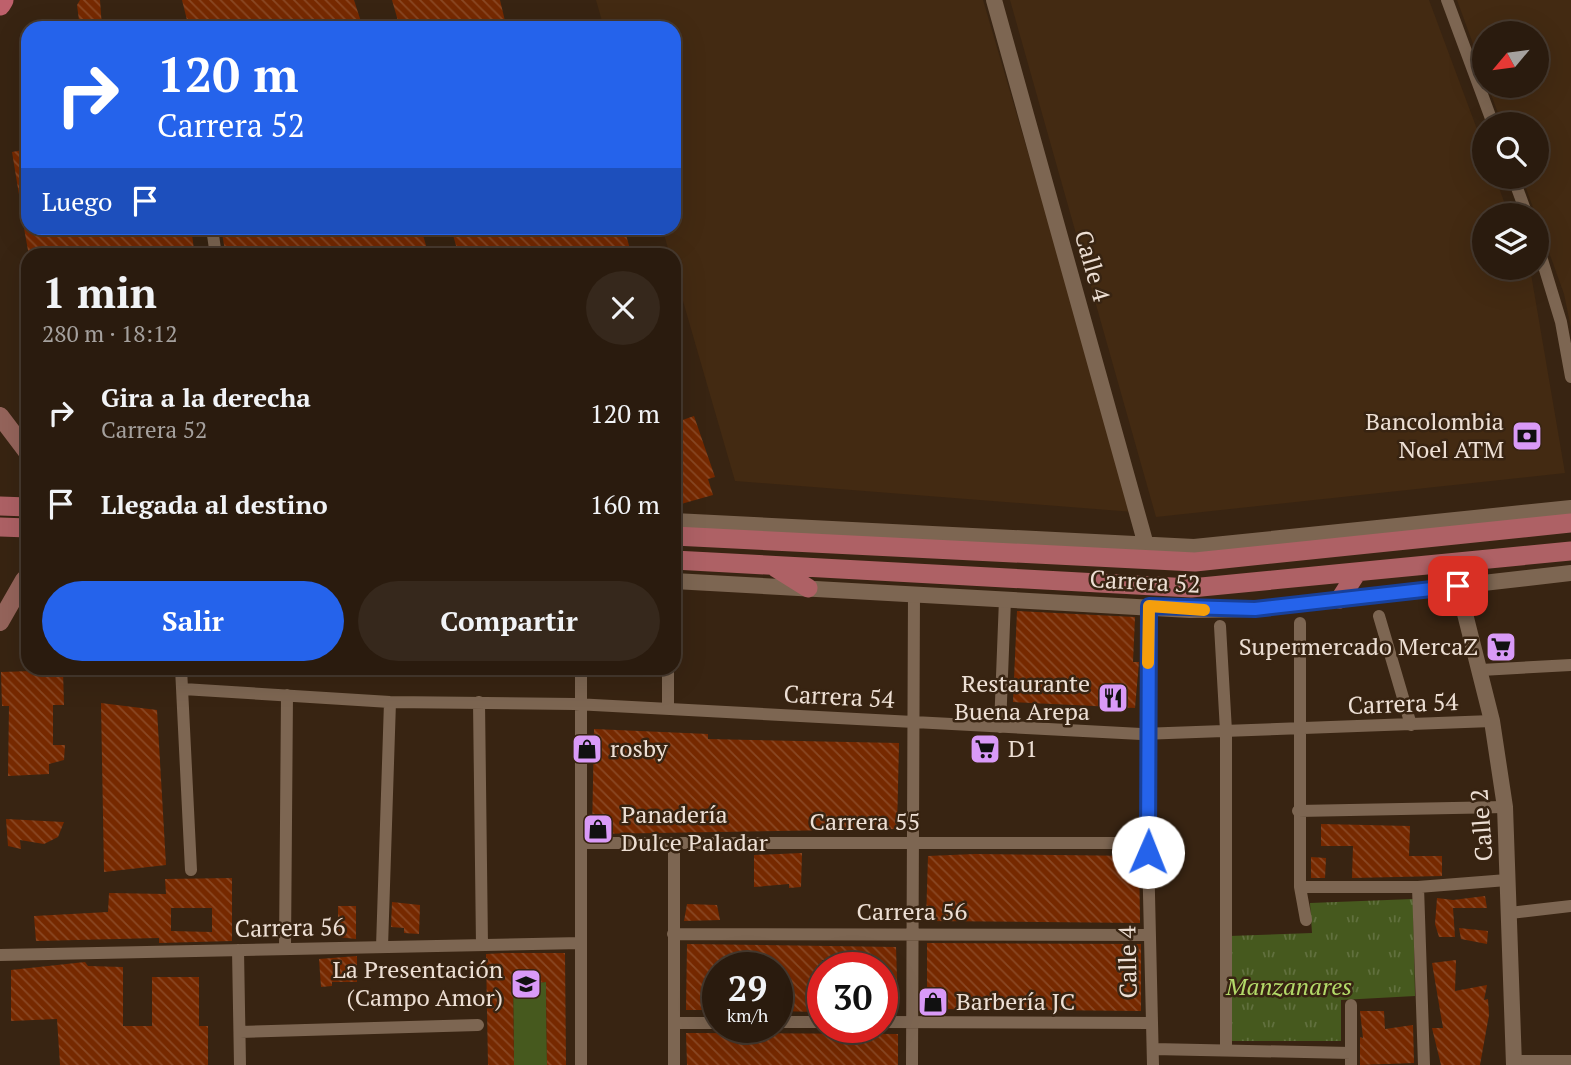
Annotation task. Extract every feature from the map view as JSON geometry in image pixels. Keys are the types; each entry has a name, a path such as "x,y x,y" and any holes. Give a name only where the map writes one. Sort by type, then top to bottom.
{"highway":[{"path":"0,5 3,0"}],"main road":[{"path":"0,416 21,444"},
{"path":"0,443 21,450"},
{"path":"0,506 21,507"},
{"name":"Carrera 52","path":"681,537 1195,562 1364,538 1571,523"},
{"path":"0,527 21,528"},
{"name":"Carrera 52","path":"681,560 1191,589 1571,551"},
{"path":"772,566 808,588"},
{"path":"1340,599 1356,574"},
{"path":"0,588 21,581"},
{"path":"0,622 21,587"}],"street":[{"name":"Calle 4","path":"994,0 1146,545"},
{"path":"1447,0 1489,112"},
{"path":"1548,280 1561,322 1571,377"},
{"name":"Carrera 52","path":"681,521 1194,547 1364,538 1571,508"},
{"name":"Carrera 52","path":"681,581 1149,606 1255,609 1571,573"},
{"name":"Calle 2","path":"1458,586 1481,670 1505,807 1514,1063"},
{"path":"912,1065 914,594"},
{"path":"1000,727 1005,599"},
{"name":"Calle 4","path":"1149,606 1153,1065"},
{"path":"1379,616 1411,725"},
{"path":"1300,623 1302,729 1298,811 1300,887 1306,920"},
{"path":"1220,626 1226,731 1226,1050"},
{"path":"1481,670 1571,665"},
{"path":"182,675 191,870"},
{"path":"581,1065 582,675"},
{"path":"668,675 668,709"},
{"name":"Carrera 54","path":"183,690 390,702 581,705 1149,733 1492,722"},
{"path":"285,949 287,695"},
{"path":"382,947 390,702"},
{"path":"479,702 482,945"},
{"path":"1298,811 1505,807"},
{"name":"Carrera 55","path":"581,843 1149,844"},
{"path":"674,844 674,1065"},
{"path":"1300,887 1418,887 1507,880"},
{"path":"1418,887 1424,1065"},
{"path":"1510,913 1571,906"},
{"name":"Carrera 56","path":"673,934 1150,934"},
{"name":"Carrera 56","path":"0,955 581,943"},
{"path":"238,950 240,1065"},
{"path":"1153,1049 1226,1050 1351,1059 1351,1005"},
{"path":"898,1022 1152,1023"},
{"path":"674,1023 702,1023"},
{"path":"240,1032 478,1025"},
{"path":"1514,1063 1571,1061"}],"shaded area":[{"path":"596,0 983,0 1134,512 735,481 681,294 681,248 668,248 664,235 681,235 681,21 602,21"},
{"path":"1010,0 1429,0 1472,116 1472,189 1499,189 1505,203 1472,203 1472,280 1532,280 1565,473 1156,517"},
{"path":"1457,0 1571,0 1571,328 1564,294 1549,252 1549,203 1531,203 1526,189 1549,189 1549,112 1498,112 1492,98 1549,98 1549,21 1472,21 1472,41"}],"green space":[{"name":"Manzanares","path":"1413,899 1415,996 1341,1000 1341,1041 1230,1041 1229,936 1312,933 1310,903"},
{"path":"546,982 547,1065 514,1065 513,985"}],"building":[{"path":"80,0 100,0 102,21 79,21 77,5"},
{"path":"182,0 354,0 361,21 187,21"},
{"path":"392,0 500,0 505,21 398,21"},
{"path":"21,150 21,207 12,152"},
{"path":"25,235 192,235 194,248 28,248"},
{"path":"222,235 423,235 427,248 225,248"},
{"path":"453,235 626,235 630,248 457,248"},
{"path":"694,416 715,477 708,479 713,495 681,504 681,421"},
{"path":"1017,611 1135,617 1133,662 1139,662 1135,708 1013,702"},
{"path":"1,672 63,675 64,705 53,705 53,745 65,745 64,760 49,764 49,774 8,776 9,706 2,706"},
{"path":"101,703 157,710 166,865 104,872"},
{"path":"594,729 708,734 708,739 899,743 897,829 592,834"},
{"path":"6,819 64,822 58,837 44,844 20,840 21,849 8,846"},
{"path":"1321,824 1410,826 1409,856 1442,856 1442,876 1352,878 1353,846 1321,846"},
{"path":"802,853 801,887 789,888 789,884 754,887 754,855"},
{"path":"928,856 1139,856 1140,923 926,921"},
{"path":"1311,857 1326,858 1325,878 1311,878"},
{"path":"232,878 232,941 159,943 159,938 36,941 34,916 108,912 109,893 166,894 165,879","holes":["171,908 212,908 212,932 171,931"]},
{"path":"1485,896 1487,908 1453,908 1455,937 1439,937 1435,924 1437,898 1453,900"},
{"path":"392,902 420,905 419,934 404,933 404,928 391,927"},
{"path":"687,904 717,905 720,920 684,921"},
{"path":"338,906 356,906 356,939 338,937"},
{"path":"1459,928 1488,931 1487,944 1461,939"},
{"path":"927,943 1141,944 1141,1011 927,1009"},
{"path":"687,944 896,947 896,952 807,952 807,1012 793,1011 793,952 702,952 702,1010 686,1010"},
{"name":"La Presentación (Campo Amor)","path":"565,953 566,1065 547,1065 546,982 513,985 514,1065 488,1065 486,954"},
{"path":"357,956 357,982 332,982 332,986 321,987 319,959"},
{"path":"1456,960 1455,991 1487,985 1484,1000 1488,999 1489,1015 1480,1065 1441,1065 1432,1028 1443,1028 1432,963"},
{"path":"85,962 88,966 123,967 123,1026 152,1026 152,977 199,977 199,1026 208,1026 208,1065 60,1065 57,1019 11,1021 11,970"},
{"path":"1360,1011 1384,1011 1385,1029 1413,1025 1414,1063 1360,1065 1360,1037 1363,1038"},
{"path":"686,1033 702,1033 702,1043 793,1043 793,1034 807,1034 807,1043 898,1043 898,1065 687,1065"}],"slow traffic":[{"path":"1148,663 1149,606 1204,610"}],"place":[{"name":"Bancolombia Noel ATM","path":"1527,436"},
{"name":"Supermercado MercaZ","path":"1501,647"},
{"name":"Restaurante Buena Arepa","path":"1113,698"},
{"name":"rosby","path":"587,749"},
{"name":"D1","path":"985,749"},
{"name":"Panadería Dulce Paladar","path":"598,829"},
{"name":"La Presentación (Campo Amor)","path":"526,984"},
{"name":"Barbería JC","path":"933,1002"}],"route":[{"path":"1148,852 1149,606 1190,610 1255,609 1458,586"}]}
